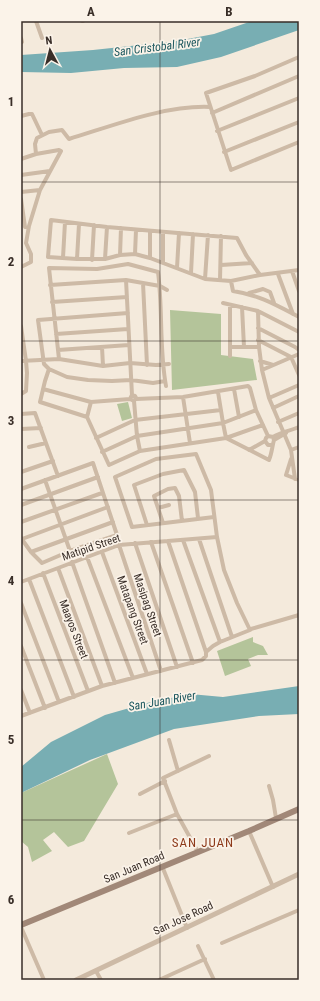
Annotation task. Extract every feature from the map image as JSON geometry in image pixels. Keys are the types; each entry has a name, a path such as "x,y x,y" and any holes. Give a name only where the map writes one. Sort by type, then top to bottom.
{"main road":[{"name":"San Juan Road","path":"21,926 299,809"}],"street":[{"path":"36,21 42,38"},
{"path":"299,57 255,76 206,93 217,131 231,170 299,142"},
{"path":"212,113 299,76"},
{"path":"217,131 299,98"},
{"path":"36,154 35,144 37,138 42,135 62,130 69,139 144,117 185,107 210,107"},
{"path":"21,116 32,114 42,135"},
{"path":"224,152 299,122"},
{"path":"21,159 36,154 59,150 61,151 40,190 25,227"},
{"path":"21,176 50,171"},
{"path":"21,192 40,190"},
{"path":"21,199 26,243 31,254 31,262 21,267"},
{"path":"260,275 237,238 136,230 51,220 48,257 105,260 120,255 135,254 150,258 205,279 231,281 260,275 278,274 299,270"},
{"path":"63,258 65,222"},
{"path":"78,259 80,224"},
{"path":"92,260 94,225"},
{"path":"105,260 107,227"},
{"path":"120,255 121,228"},
{"path":"135,254 136,230"},
{"path":"150,231 150,258"},
{"path":"163,232 163,263"},
{"path":"178,233 178,268"},
{"path":"191,273 193,234"},
{"path":"205,279 208,235"},
{"path":"220,280 221,236"},
{"path":"21,245 26,243"},
{"path":"221,265 252,263"},
{"path":"59,359 58,350 54,318 52,302 50,285 49,268 97,269 128,264 158,272 160,286 163,364 166,384 131,380 88,380 67,376 49,369 42,360 38,320 54,318 128,314"},
{"path":"292,271 299,291"},
{"path":"278,274 293,314"},
{"path":"126,280 131,380 140,451"},
{"path":"50,285 126,280 160,286 167,290"},
{"path":"231,281 233,290 249,293 274,303 299,317"},
{"path":"143,283 147,365"},
{"path":"249,293 263,289 270,292 274,303"},
{"path":"52,302 127,297"},
{"path":"223,303 258,311 299,332"},
{"path":"230,305 230,356"},
{"path":"242,307 244,347"},
{"path":"258,311 258,340 262,370 269,398 291,450 297,480"},
{"path":"21,326 27,378 26,391 21,394"},
{"path":"258,328 299,350"},
{"path":"56,334 128,329"},
{"path":"258,340 291,357 299,375"},
{"path":"58,350 129,345"},
{"path":"102,347 103,366"},
{"path":"230,347 259,347"},
{"path":"262,370 299,354"},
{"path":"21,361 59,359 103,366 130,363 147,365 168,364"},
{"path":"260,361 273,365"},
{"path":"49,369 40,402 87,417"},
{"path":"21,378 27,378"},
{"path":"269,398 299,385"},
{"path":"43,389 91,402 184,397 250,386 256,410 272,439 272,453 269,460 226,438"},
{"path":"234,389 239,417"},
{"path":"218,392 226,438"},
{"path":"273,408 299,396"},
{"path":"184,397 190,443"},
{"path":"91,402 87,417 109,465 140,451 226,438 263,425"},
{"path":"96,438 135,420 220,410"},
{"path":"102,452 137,436 223,423 256,410"},
{"path":"21,414 35,413 58,476 21,490"},
{"path":"278,422 299,413"},
{"path":"265,441 268,445 272,439 299,427"},
{"path":"21,429 41,428"},
{"path":"249,450 265,441 266,438 272,439"},
{"path":"29,447 46,443"},
{"path":"291,450 299,447"},
{"path":"206,652 220,642 250,630 224,570 217,537 211,490 196,454 156,459 115,477 132,527 214,517"},
{"path":"292,456 286,475 297,480"},
{"path":"21,470 53,461"},
{"name":"Masipag Street","path":"58,476 93,463 102,493 118,535 119,545 161,671"},
{"path":"147,525 134,486 163,474 184,470 194,492 198,518"},
{"path":"21,505 98,478"},
{"path":"45,480 70,551"},
{"path":"162,523 154,496 168,489 175,488 179,496 182,521"},
{"path":"21,522 102,493"},
{"path":"158,508 169,505"},
{"path":"108,507 21,538 31,552 42,563 70,551 118,535"},
{"path":"31,552 113,522"},
{"name":"Matipid Street","path":"21,582 119,545 217,537"},
{"path":"199,539 232,637"},
{"path":"183,540 220,642"},
{"path":"21,716 102,686 193,663 202,660 206,656 206,652 168,541"},
{"path":"151,542 193,663"},
{"path":"135,543 177,667"},
{"name":"Matapang Street","path":"102,552 147,674"},
{"path":"87,557 133,678"},
{"path":"72,562 115,683"},
{"path":"58,568 102,686"},
{"name":"Maayos Street","path":"43,574 88,691"},
{"path":"29,579 74,697"},
{"path":"21,602 59,702"},
{"path":"251,629 299,615"},
{"path":"21,646 45,708"},
{"path":"21,690 30,713"},
{"path":"169,740 178,771"},
{"path":"198,852 177,814 163,778 209,756"},
{"path":"140,794 165,781"},
{"path":"269,786 276,818"},
{"path":"129,832 177,814"},
{"path":"249,831 273,887"},
{"path":"162,866 187,928"},
{"name":"San Jose Road","path":"76,980 299,874"},
{"path":"222,944 299,910"},
{"path":"21,926 44,980"},
{"path":"198,946 214,980"},
{"path":"159,980 205,959"},
{"path":"96,971 101,980"}],"green space":[{"path":"170,310 221,314 221,355 253,359 257,380 172,390"},
{"path":"128,402 132,418 122,421 117,404"},
{"path":"253,637 253,642 263,646 268,655 258,655 248,659 251,666 225,676 217,651"},
{"path":"107,754 118,784 84,841 68,847 54,832 43,840 52,851 32,862 28,847 21,841 21,793"}],"water":[{"name":"San Cristobal River","path":"252,21 299,21 299,30 221,57 177,67 124,68 71,73 21,72 21,55 93,50 177,41 214,34"},
{"name":"San Juan River","path":"299,686 299,714 259,716 174,729 90,760 21,793 21,767 51,742 105,715 147,703 190,694 223,697"}],"district":[{"name":"SAN JUAN","path":"203,842"}]}
